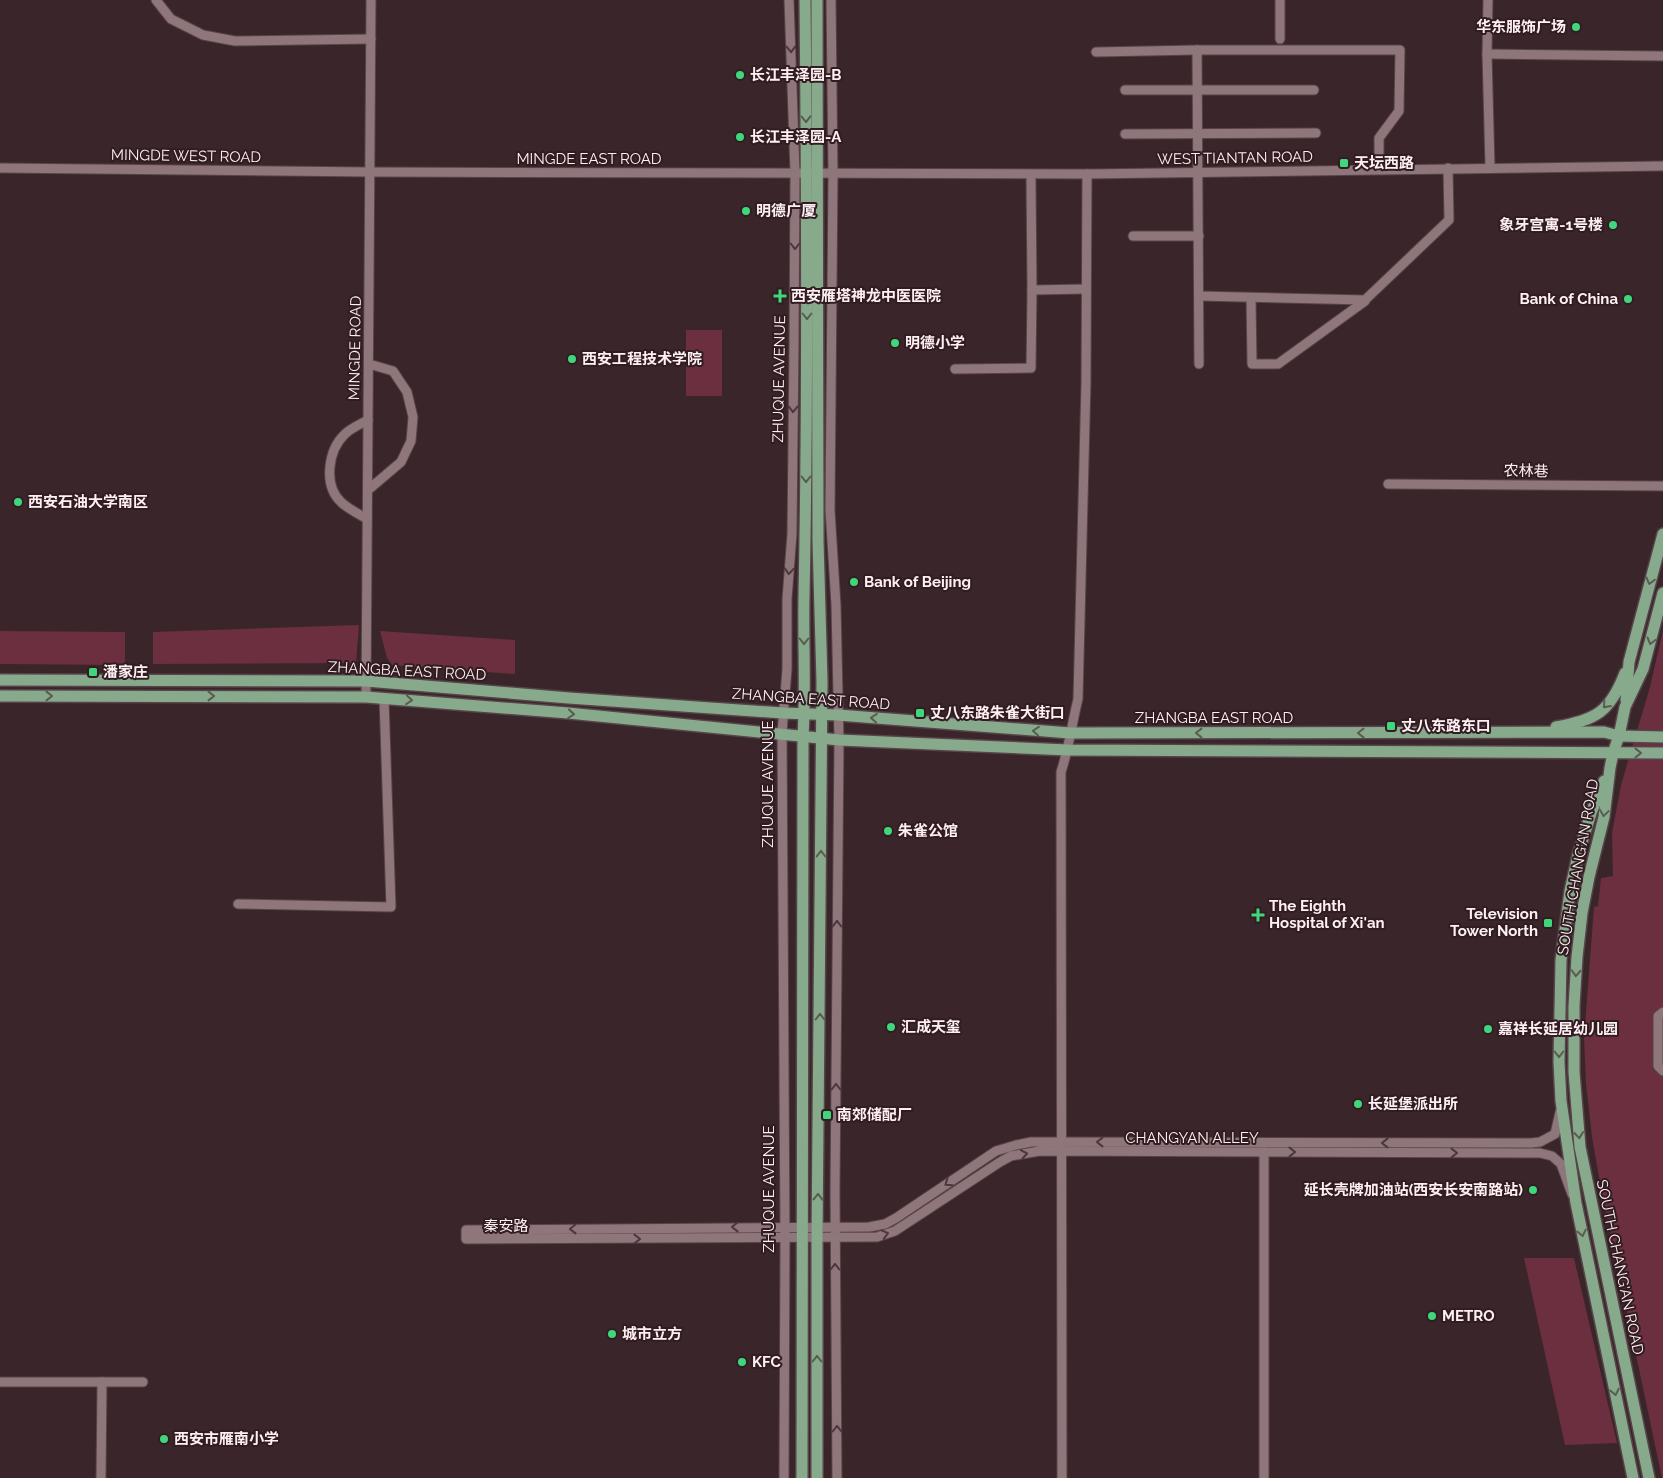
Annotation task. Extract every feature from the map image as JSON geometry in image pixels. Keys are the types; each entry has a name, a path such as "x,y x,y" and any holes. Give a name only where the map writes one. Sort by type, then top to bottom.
{"main road":[{"name":"ZHUQUE AVENUE","path":"802,1478 803,736 805,714 804,597 808,344 805,0"},
{"name":"ZHUQUE AVENUE","path":"817,0 807,174 821,602 822,738 817,1478"},
{"path":"1523,732 1579,723 1602,711 1615,695 1629,662 1663,534"},
{"name":"SOUTH CHANG'AN ROAD","path":"1649,1478 1580,1147 1576,1104 1574,1038 1577,957 1587,886 1604,817 1613,753 1620,736 1625,707 1643,669 1663,593"},
{"path":"1625,707 1629,662"},
{"name":"ZHANGBA EAST ROAD","path":"0,680 366,681 569,698 838,715 1070,733 1604,732 1620,736 1663,737"},
{"name":"ZHANGBA EAST ROAD","path":"0,696 366,696 782,733 838,740 1068,750 1663,753"},
{"path":"1610,768 1591,813 1570,891 1563,936 1559,1027 1562,1101 1576,1203 1633,1478"}],"street":[{"path":"156,0 170,19 203,35 236,41 371,40"},
{"name":"MINGDE ROAD","path":"366,696 371,0"},
{"name":"ZHUQUE AVENUE","path":"784,1478 785,1227 782,733 787,669 787,598 792,534 807,174 789,0"},
{"path":"831,0 830,510 836,605 838,715 835,1227 837,1478"},
{"path":"1280,0 1280,39"},
{"path":"1488,0 1487,54 1490,167"},
{"path":"1197,50 1199,364"},
{"path":"1096,52 1400,50 1399,111 1379,138 1379,169"},
{"path":"1487,54 1663,56"},
{"path":"1125,90 1314,90"},
{"path":"1125,134 1316,134"},
{"name":"WEST TIANTAN ROAD","path":"807,174 1087,174 1663,166"},
{"name":"MINGDE WEST ROAD","path":"0,168 371,172"},
{"path":"1251,298 1252,364 1278,364 1365,300 1449,220 1448,168"},
{"name":"MINGDE EAST ROAD","path":"371,172 807,174"},
{"path":"1062,1478 1062,772 1078,699 1087,174"},
{"path":"955,369 1031,368 1031,180"},
{"path":"1133,236 1199,236"},
{"path":"1032,290 1086,290"},
{"path":"1199,296 1365,300"},
{"path":"368,490 401,462 411,442 413,417 407,392 393,371 369,364"},
{"path":"367,520 340,501 331,483 330,467 333,451 345,433 368,420"},
{"name":"农林巷","path":"1388,484 1663,486"},
{"path":"238,904 391,907 384,698"},
{"path":"1663,1012 1658,1016 1658,1066 1663,1071"},
{"name":"CHANGYAN ALLEY","path":"801,1233 818,1232 835,1227 869,1227 885,1224 996,1151 1031,1142 1531,1144 1540,1142 1555,1134 1562,1101"},
{"name":"CHANGYAN ALLEY","path":"818,1232 835,1238 877,1236 895,1232 1005,1159 1028,1153 1061,1151 1540,1153 1552,1156 1561,1164 1576,1203"},
{"path":"1264,1152 1264,1478"},
{"name":"秦安路","path":"785,1227 801,1233 785,1238 466,1240 466,1230 785,1227"},
{"path":"0,1382 143,1382"},
{"path":"101,1478 102,1382"}],"shaded area":[{"path":"686,330 722,330 722,396 686,396"},
{"path":"359,625 356,663 153,664 153,632"},
{"path":"1663,630 1662,1478 1602,1194 1592,1137 1586,1084 1584,1038 1594,907 1598,906 1601,878 1613,876 1612,833 1621,785 1650,687"},
{"path":"0,631 125,632 125,665 0,664"},
{"path":"380,631 515,640 515,674 392,665 387,658"},
{"path":"1524,1258 1574,1258 1617,1443 1565,1445"}],"place":[{"name":"华东服饰广场","path":"1576,27"},
{"name":"长江丰泽园-B","path":"740,75"},
{"name":"长江丰泽园-A","path":"740,137"},
{"name":"天坛西路","path":"1344,163"},
{"name":"明德广厦","path":"746,211"},
{"name":"象牙宫寓-1号楼","path":"1613,225"},
{"name":"西安雁塔神龙中医医院","path":"780,296"},
{"name":"Bank of China","path":"1628,299"},
{"name":"明德小学","path":"895,343"},
{"name":"西安工程技术学院","path":"572,359"},
{"name":"西安石油大学南区","path":"18,502"},
{"name":"Bank of Beijing","path":"854,582"},
{"name":"潘家庄","path":"93,672"},
{"name":"丈八东路朱雀大街口","path":"920,713"},
{"name":"丈八东路东口","path":"1391,726"},
{"name":"朱雀公馆","path":"888,831"},
{"name":"The Eighth Hospital of Xi'an","path":"1258,915"},
{"name":"Television Tower North","path":"1548,923"},
{"name":"汇成天玺","path":"891,1027"},
{"name":"嘉祥长延居幼儿园","path":"1488,1029"},
{"name":"长延堡派出所","path":"1358,1104"},
{"name":"南郊储配厂","path":"827,1115"},
{"name":"延长壳牌加油站(西安长安南路站)","path":"1533,1190"},
{"name":"METRO","path":"1432,1316"},
{"name":"城市立方","path":"612,1334"},
{"name":"KFC","path":"742,1362"},
{"name":"西安市雁南小学","path":"164,1439"}]}
